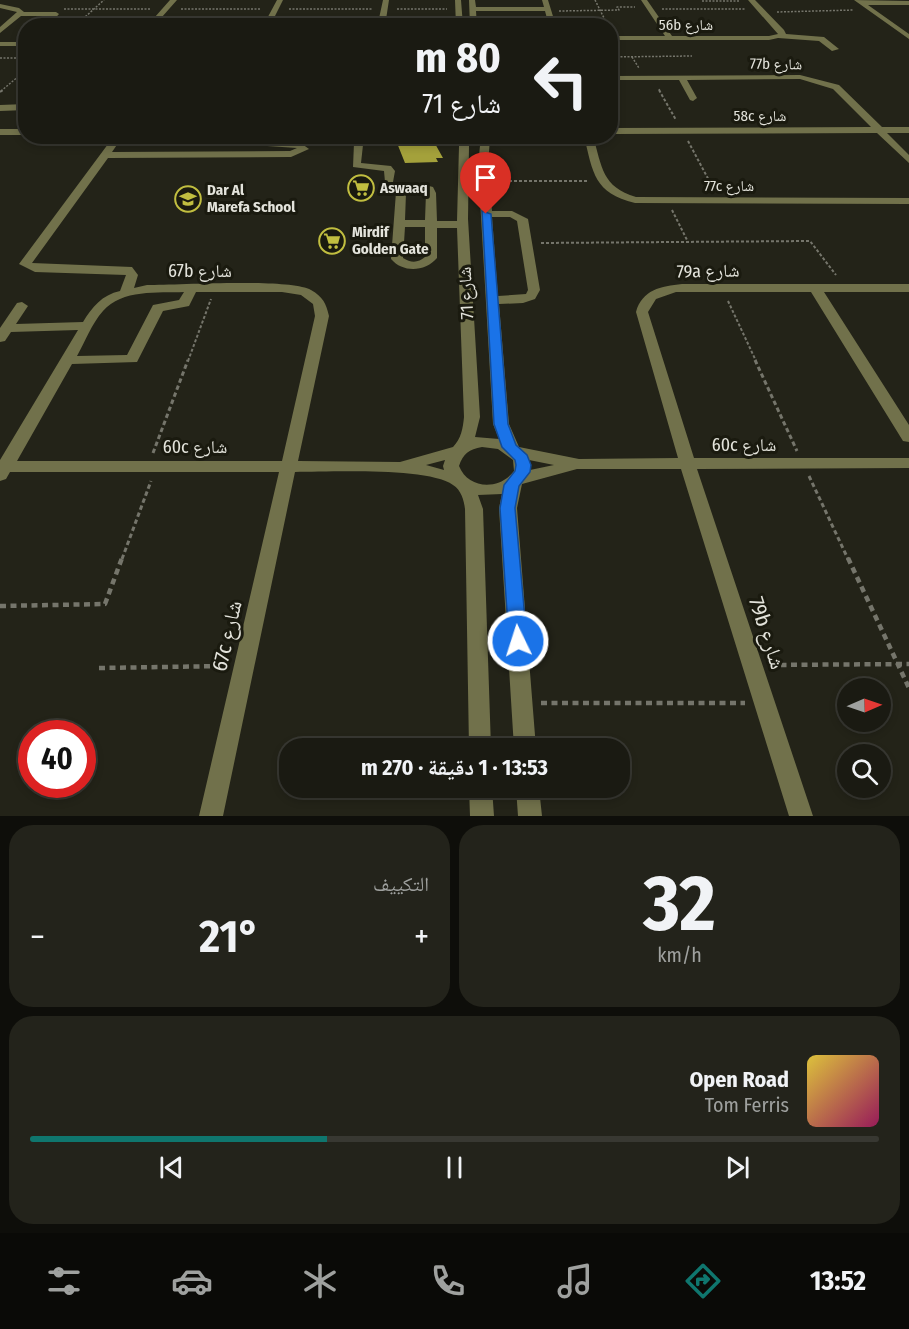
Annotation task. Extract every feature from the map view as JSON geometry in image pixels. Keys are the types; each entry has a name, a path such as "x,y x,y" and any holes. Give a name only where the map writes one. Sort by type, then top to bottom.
{"street":[{"path":"158,18 174,0"},
{"path":"270,18 280,0"},
{"path":"382,18 386,0"},
{"path":"458,0 460,18"},
{"path":"472,0 474,18"},
{"path":"545,0 550,18"},
{"path":"751,0 782,31 783,33 779,36"},
{"path":"860,1 909,3"},
{"path":"860,1 909,37"},
{"path":"648,5 670,38"},
{"path":"0,6 17,9 21,14"},
{"path":"473,9 548,10"},
{"path":"0,30 21,14 56,14 52,18"},
{"name":"56b شارع","path":"618,38 779,36 821,39 835,49"},
{"path":"0,44 18,44"},
{"path":"681,77 693,98"},
{"name":"77b شارع","path":"618,78 800,77 824,81 836,87 909,160"},
{"path":"0,108 18,107"},
{"name":"58c شارع","path":"618,131 909,130"},
{"path":"0,132 18,132"},
{"path":"113,144 26,264 35,268 128,270 132,276 126,292"},
{"path":"266,154 270,144"},
{"path":"106,155 291,154 304,149 298,144"},
{"path":"358,144 356,165 362,168 387,168 390,171 389,180"},
{"name":"شارع 71","path":"459,449 470,432 472,417 462,222 463,144"},
{"name":"شارع 71","path":"484,144 482,152 501,424 513,449"},
{"path":"590,144 602,181"},
{"name":"77c شارع","path":"602,181 608,190 624,197 667,201 909,201"},
{"path":"413,186 430,191 427,222 431,258 426,262 412,265 402,263 397,259 401,192 413,186"},
{"path":"486,214 512,214 520,217 523,222 534,293 523,299 493,300"},
{"path":"399,223 462,222"},
{"path":"815,288 909,436"},
{"name":"79a شارع","path":"688,465 642,312 643,304 648,298 668,289 909,288"},
{"name":"67b شارع","path":"2,469 98,308 114,296 147,289 294,289 313,297 322,309 290,466"},
{"path":"67,360 132,359 158,309 184,303 192,289"},
{"path":"3,333 22,306"},
{"path":"3,333 86,326"},
{"path":"480,738 474,510 462,483 451,466 459,449 471,443 491,441 513,449 523,465 515,482 508,508 524,738"},
{"name":"60c شارع","path":"389,466 459,449"},
{"name":"60c شارع","path":"513,449 579,464 909,463"},
{"name":"60c شارع","path":"515,482 579,464"},
{"name":"79b شارع","path":"688,465 801,816"},
{"name":"60c شارع","path":"2,469 152,466 389,466 425,470 462,483"},
{"name":"67c شارع","path":"211,816 290,466"},
{"path":"462,483 484,491 504,488 515,482"},
{"path":"481,798 482,816"},
{"path":"529,798 530,816"}],"path":[{"path":"83,18 104,0"},
{"path":"595,0 604,18"},
{"path":"702,1 751,0"},
{"path":"548,10 619,10 617,7 648,5 761,10 871,9"},
{"path":"60,9 459,9"},
{"path":"618,57 692,56"},
{"path":"0,58 18,58"},
{"path":"0,92 18,77"},
{"path":"484,181 602,181"},
{"path":"667,201 688,242"},
{"path":"526,243 810,241 846,288"},
{"path":"722,288 909,688"},
{"path":"0,606 105,604 215,289"},
{"path":"752,665 909,664"},
{"path":"99,668 245,666"},
{"path":"522,704 764,703"}],"building":[{"path":"397,144 435,144 443,158 436,158 438,162 405,163"}],"place":[{"name":"Aswaaq","path":"361,188"},
{"name":"Dar Al Marefa School","path":"188,199"},
{"name":"Mirdif Golden Gate","path":"332,241"}],"route":[{"path":"486,214 501,424 510,447 521,458 523,465 522,472 512,485 508,496 518,641"}]}
